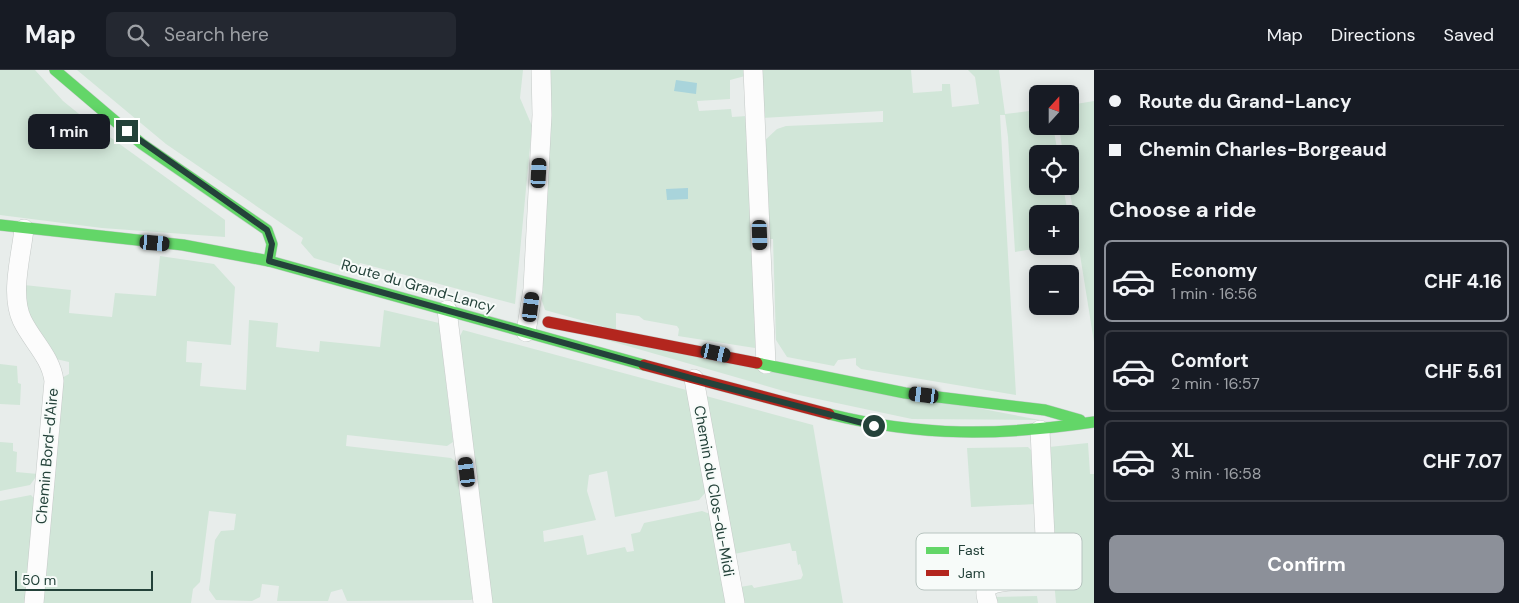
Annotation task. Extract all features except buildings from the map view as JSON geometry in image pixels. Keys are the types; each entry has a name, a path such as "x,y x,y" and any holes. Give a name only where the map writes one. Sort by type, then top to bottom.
{"street":[{"path":"54,70 142,144 267,230 272,244 269,261"},
{"path":"527,326 536,231 542,115 542,70"},
{"path":"753,70 766,364"},
{"name":"Route du Grand-Lancy","path":"0,226 183,245 269,261 447,310 527,326 694,379 874,426 949,433 1040,430 1091,422"},
{"name":"Chemin Bord-d'Aire","path":"24,229 17,288 18,306 25,326 48,361 54,381 34,603"},
{"path":"447,310 483,603"},
{"name":"Route du Grand-Lancy","path":"527,326 598,330 766,364 827,379 905,393 1045,410 1091,422"},
{"name":"Chemin du Clos-du-Midi","path":"694,379 735,603"},
{"path":"1040,430 1045,533"},
{"path":"986,590 988,603"}],"green space":[{"path":"0,70 35,70 63,101 89,122 225,220 225,237 102,228 0,215"},
{"path":"77,70 523,70 520,98 532,126 515,304 360,263 357,271 314,258 301,243 303,238 166,144"},
{"path":"549,70 744,70 745,76 730,80 730,99 697,101 699,111 731,109 732,117 747,116 757,336 755,348 678,336 679,329 677,326 644,320 639,316 616,313 616,330 545,310 542,301"},
{"path":"759,70 911,70 913,93 942,91 942,84 950,84 952,107 979,104 975,77 968,70 999,70 1005,114 1029,111 1029,135 1055,135 1056,145 1029,145 1029,195 1065,195 1066,205 1029,205 1029,250 1015,252 1008,137 1005,115 1000,115 1016,395 861,369 856,365 856,358 838,360 834,366 787,357 776,340 773,239 767,239 762,143 777,129 786,126 883,122 883,111 762,118"},
{"path":"1094,101 1094,342 1079,248 1079,205 1072,205 1070,195 1079,195 1079,145 1062,145 1060,135 1079,135 1079,104"},
{"path":"160,256 214,264 235,287 231,345 187,341 186,362 202,363 200,386 246,390 249,320 278,323 276,347 319,352 320,341 380,347 384,310 439,323 453,442 447,446 347,435 346,446 451,458 458,463 476,596 471,600 347,601 342,589 331,592 328,601 277,601 279,586 262,584 260,597 252,601 216,600 209,590 215,540 221,531 234,530 236,514 209,511 200,582 193,589 191,603 42,603 58,380 69,374 69,362 56,359 27,317 24,285 71,290 69,313 112,317 115,293 156,296"},
{"path":"463,330 690,391 708,485 705,493 699,500 615,517 607,471 589,475 587,491 596,520 543,531 544,542 583,535 587,555 625,547 627,552 634,551 631,534 640,532 644,523 702,511 710,514 729,603 490,603 458,340"},
{"path":"572,330 1040,420 912,419 794,394"},
{"path":"0,364 17,366 18,383 21,384 20,405 0,404"},
{"path":"706,396 813,425 843,603 743,603 740,587 752,585 754,588 801,579 803,575 800,564 798,565 796,551 792,551 790,543 734,554"},
{"path":"0,442 13,443 13,451 17,452 16,472 38,474 30,485 0,491"},
{"path":"1088,443 1090,474 1094,474 1094,603 1056,603 1055,590 1082,590 1082,533 1051,533 1049,447"},
{"path":"1028,447 1036,455 1036,504 971,507 967,448"},
{"path":"31,495 35,500 25,603 0,603 0,501"},
{"path":"1037,596 1038,603 996,603 995,597"}],"water":[{"path":"676,80 697,83 696,94 674,91"},
{"path":"688,188 688,199 667,200 666,189"}],"traffic: fast":[{"path":"55,70 142,144 267,230 272,244 269,261"},
{"path":"0,225 183,245 269,261 644,365"},
{"path":"757,363 905,393 1045,410 1080,420"},
{"path":"829,414 896,427 961,432 1026,430 1094,422"}],"traffic: jam":[{"path":"548,322 757,363"},
{"path":"644,365 829,414"}],"route":[{"path":"127,131 142,144 267,230 272,240 269,261 694,379 874,426"}]}
